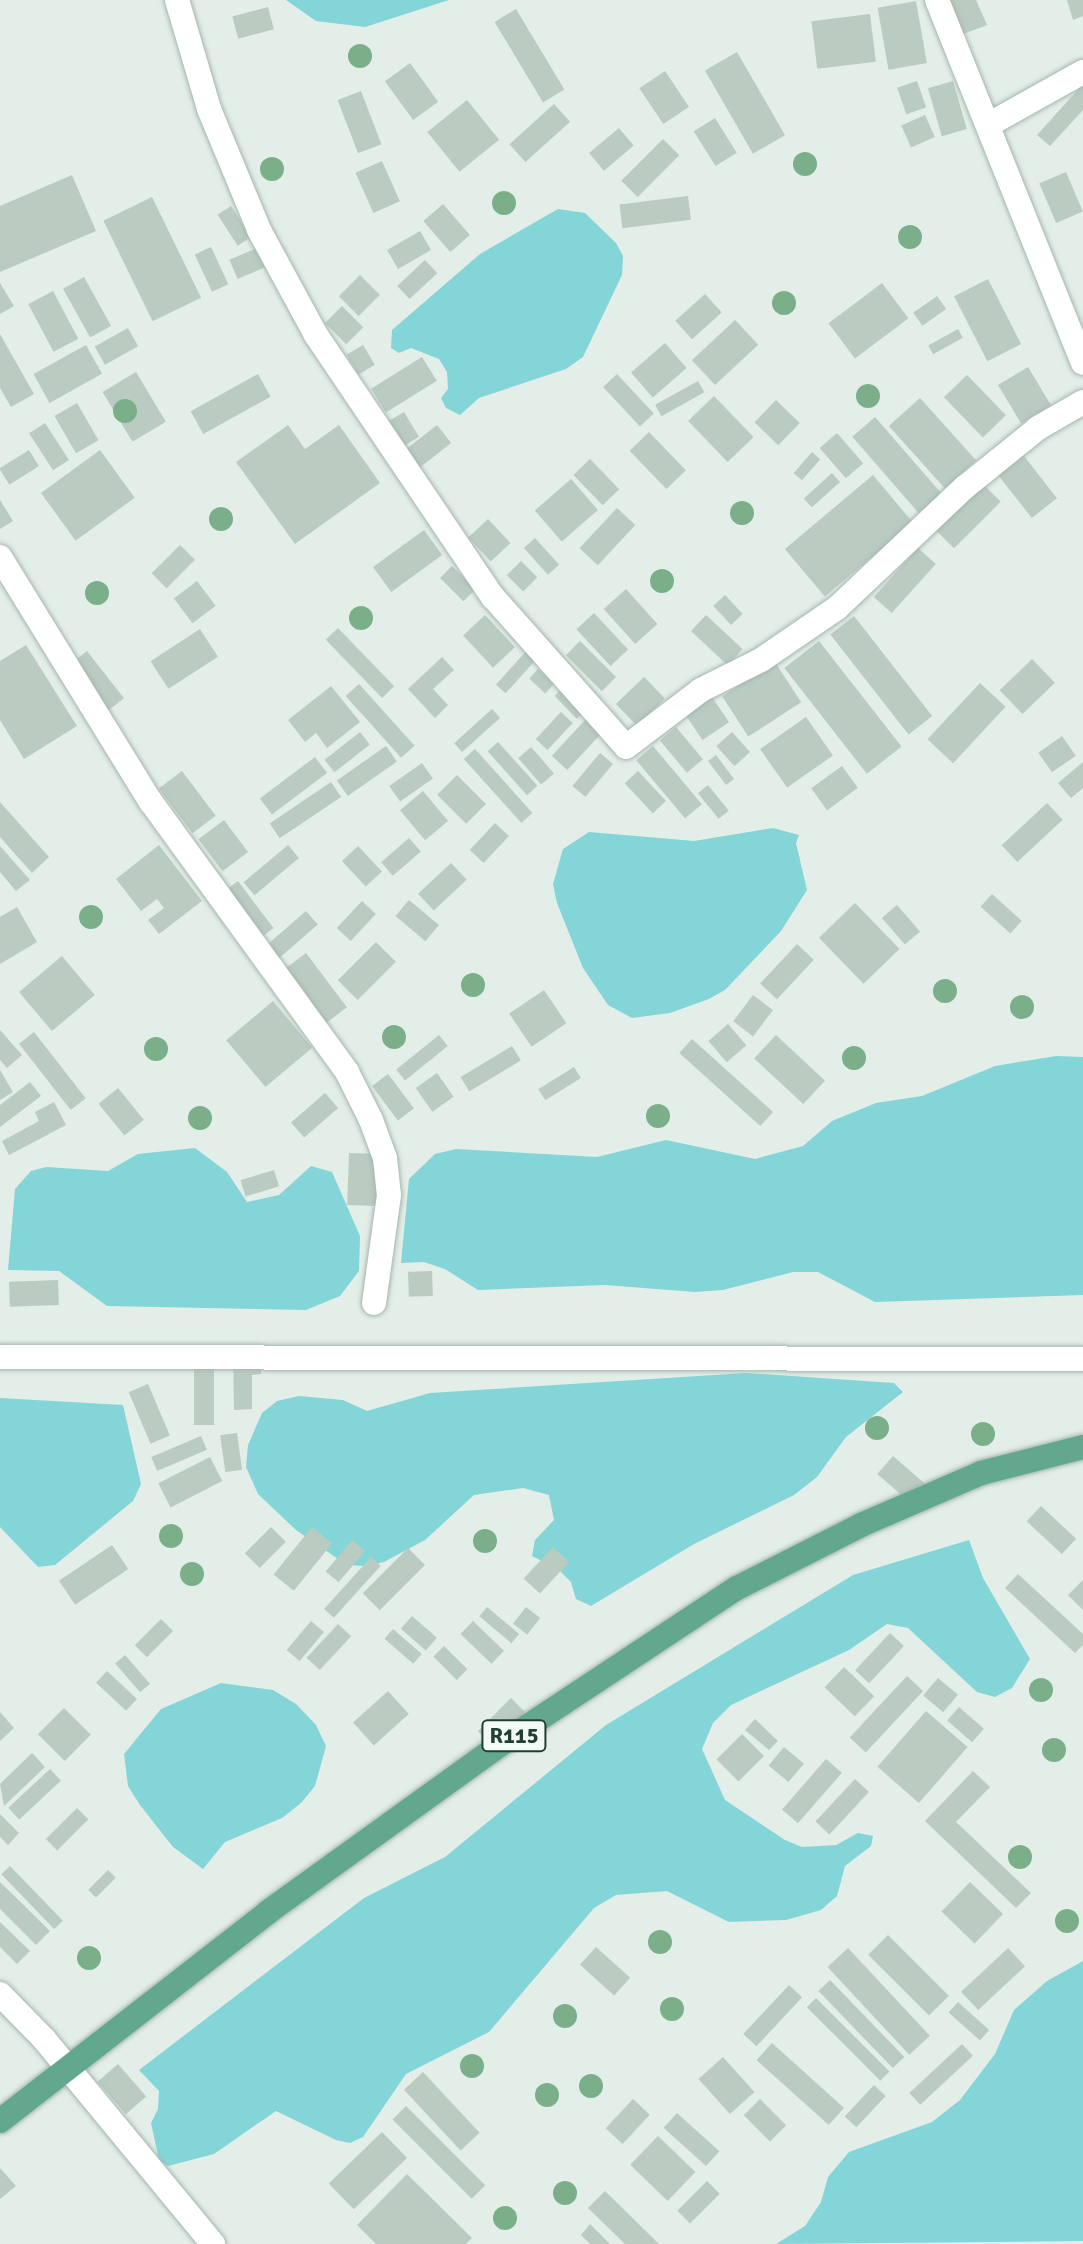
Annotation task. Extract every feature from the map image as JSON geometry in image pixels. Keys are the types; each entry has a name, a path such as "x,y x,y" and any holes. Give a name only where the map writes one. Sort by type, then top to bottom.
{"main road":[{"name":"R115","path":"0,2121 268,1912 495,1748 737,1588 861,1525 981,1473 1083,1447"}],"street":[{"path":"177,0 209,109 253,216 316,335 493,597 626,747 701,690 761,660 837,608 965,487 1038,428 1083,402"},
{"path":"937,0 1083,363"},
{"path":"988,125 1083,72"},
{"path":"0,557 151,802 347,1072 371,1120 385,1158 389,1195 374,1303"},
{"path":"0,1357 1083,1359"},
{"path":"0,1994 68,2068 213,2244"}],"water":[{"path":"286,0 449,0 365,27 316,21"},
{"path":"558,209 585,213 616,243 623,256 622,275 583,357 566,369 479,398 460,415 446,408 441,398 448,389 447,372 439,359 411,348 399,353 391,348 392,330 480,254"},
{"path":"773,828 799,835 796,843 807,890 781,931 725,990 709,999 670,1013 632,1018 608,1005 583,968 557,903 553,884 563,849 589,832 694,841"},
{"path":"1056,1056 1083,1057 1083,1295 875,1302 818,1272 793,1272 723,1290 695,1292 605,1285 478,1290 445,1269 424,1262 401,1263 409,1179 435,1154 456,1149 597,1157 666,1140 755,1159 803,1146 832,1121 876,1103 922,1096 995,1066"},
{"path":"195,1148 227,1172 247,1202 279,1195 311,1166 332,1172 360,1236 359,1271 340,1296 306,1310 107,1306 59,1271 8,1270 15,1189 31,1171 46,1167 108,1171 138,1154"},
{"path":"746,1373 894,1383 903,1392 846,1437 817,1477 794,1495 694,1544 591,1606 576,1599 571,1582 558,1569 532,1556 535,1540 554,1520 549,1495 523,1488 474,1495 425,1540 384,1562 347,1565 296,1530 258,1494 246,1467 248,1445 262,1413 277,1401 299,1396 343,1400 367,1411 430,1393"},
{"path":"0,1398 123,1405 141,1484 133,1501 55,1565 38,1567 0,1527"},
{"path":"969,1540 983,1578 1030,1659 1012,1688 995,1697 977,1692 908,1628 887,1624 849,1650 731,1705 713,1723 702,1749 725,1800 785,1840 802,1847 836,1845 858,1833 873,1836 871,1846 845,1866 837,1896 821,1910 786,1920 729,1922 667,1891 616,1895 594,1908 489,2032 406,2074 363,2137 350,2143 336,2140 276,2111 214,2154 168,2166 159,2160 151,2123 158,2109 159,2091 139,2070 364,1898 445,1857 606,1725 853,1575"},
{"path":"221,1683 273,1690 296,1704 316,1725 326,1746 315,1786 301,1803 282,1818 225,1842 203,1869 173,1847 140,1805 128,1786 124,1754 161,1709"},
{"path":"1083,1961 1083,2241 776,2244 805,2226 821,2202 828,2177 849,2152 932,2122 960,2100 995,2054 1014,2010 1047,1981"}],"building":[{"path":"949,0 976,0 987,25 963,34"},
{"path":"1067,0 1083,0 1083,16 1073,20"},
{"path":"916,1 927,63 889,70 878,8"},
{"path":"268,7 274,29 238,39 232,17"},
{"path":"516,9 564,90 543,102 495,22"},
{"path":"870,14 876,62 817,69 811,21"},
{"path":"737,52 785,135 753,154 705,70"},
{"path":"410,63 438,102 413,120 385,81"},
{"path":"665,71 689,107 663,124 639,88"},
{"path":"917,81 926,107 906,114 897,88"},
{"path":"953,81 967,129 942,136 928,88"},
{"path":"1083,84 1083,110 1050,146 1037,135"},
{"path":"361,91 381,144 358,153 338,100"},
{"path":"467,100 499,140 459,172 427,132"},
{"path":"554,104 570,122 525,162 509,144"},
{"path":"925,115 935,137 911,148 901,126"},
{"path":"715,118 737,153 716,166 694,131"},
{"path":"619,128 634,146 604,171 589,153"},
{"path":"663,139 679,155 638,197 621,181"},
{"path":"382,161 400,201 373,213 356,173"},
{"path":"1066,172 1083,212 1056,223 1039,183"},
{"path":"72,175 96,231 0,272 0,206"},
{"path":"688,196 691,220 622,228 620,204"},
{"path":"152,197 201,298 153,321 103,221"},
{"path":"443,204 470,235 450,252 423,221"},
{"path":"231,206 251,237 238,246 218,215"},
{"path":"420,231 431,250 398,269 387,250"},
{"path":"211,247 228,284 212,292 195,255"},
{"path":"257,248 265,267 238,279 229,260"},
{"path":"425,260 437,273 409,299 397,286"},
{"path":"360,275 380,295 359,316 339,296"},
{"path":"84,277 111,326 90,338 63,289"},
{"path":"988,279 1021,344 987,361 954,296"},
{"path":"0,283 14,306 0,314"},
{"path":"882,283 908,318 855,358 828,323"},
{"path":"53,291 78,339 54,352 28,304"},
{"path":"705,294 722,313 692,339 675,321"},
{"path":"937,296 946,309 922,326 913,313"},
{"path":"342,306 363,327 346,344 325,323"},
{"path":"735,320 758,345 715,385 692,360"},
{"path":"128,328 138,346 105,365 95,346"},
{"path":"958,329 963,338 933,354 928,345"},
{"path":"0,334 34,394 11,407 0,388"},
{"path":"665,343 687,368 653,397 631,373"},
{"path":"86,345 102,374 50,403 34,374"},
{"path":"363,345 375,365 359,375 347,355"},
{"path":"422,357 437,381 386,413 371,389"},
{"path":"1028,367 1051,406 1021,424 998,385"},
{"path":"136,372 166,422 132,442 103,392"},
{"path":"258,374 271,397 203,434 191,411"},
{"path":"617,374 654,413 640,426 603,387"},
{"path":"967,375 1006,415 983,438 944,397"},
{"path":"698,381 704,392 661,416 655,405"},
{"path":"714,396 754,437 728,462 688,421"},
{"path":"920,398 976,460 945,489 889,426"},
{"path":"776,400 800,423 778,445 754,422"},
{"path":"77,403 98,440 76,453 54,416"},
{"path":"404,412 419,437 400,448 385,423"},
{"path":"875,417 941,493 919,513 852,437"},
{"path":"45,423 69,460 53,470 29,433"},
{"path":"288,425 305,449 339,425 380,483 295,544 236,462"},
{"path":"437,425 451,443 416,471 402,453"},
{"path":"649,432 686,470 666,489 630,451"},
{"path":"837,433 863,463 846,478 820,448"},
{"path":"29,450 39,466 9,485 0,468"},
{"path":"100,450 135,498 76,541 41,493"},
{"path":"1020,451 1057,498 1032,518 995,471"},
{"path":"812,452 820,459 802,480 794,473"},
{"path":"590,459 619,489 603,505 573,475"},
{"path":"832,473 840,482 812,507 804,498"},
{"path":"873,475 913,522 825,596 785,549"},
{"path":"571,479 598,510 562,541 535,510"},
{"path":"983,484 1001,502 954,548 936,531"},
{"path":"0,500 13,521 0,529"},
{"path":"617,508 635,525 598,565 579,548"},
{"path":"488,519 511,543 491,562 468,537"},
{"path":"424,530 442,555 391,592 373,567"},
{"path":"535,538 559,565 548,575 524,548"},
{"path":"180,545 195,560 167,588 152,573"},
{"path":"918,548 936,564 892,613 874,597"},
{"path":"521,561 537,577 523,591 507,575"},
{"path":"452,566 475,589 463,601 440,578"},
{"path":"197,581 216,606 192,623 174,598"},
{"path":"626,589 657,624 635,644 604,609"},
{"path":"725,595 743,614 731,625 713,606"},
{"path":"594,613 628,650 611,666 576,629"},
{"path":"485,615 515,647 493,668 463,635"},
{"path":"706,615 743,649 728,665 691,631"},
{"path":"854,616 932,716 909,735 830,634"},
{"path":"338,628 394,686 382,698 326,640"},
{"path":"200,629 218,657 168,689 151,661"},
{"path":"580,641 616,677 602,691 566,655"},
{"path":"819,641 901,747 867,774 784,668"},
{"path":"26,645 77,726 24,759 0,720 0,661"},
{"path":"528,649 538,658 506,693 496,685"},
{"path":"87,651 124,698 106,712 69,665"},
{"path":"442,657 454,670 433,689 448,705 435,718 408,689"},
{"path":"1032,659 1055,683 1023,714 1000,690"},
{"path":"775,662 801,702 748,737 722,696"},
{"path":"538,669 554,684 545,694 529,679"},
{"path":"644,677 665,699 637,726 616,704"},
{"path":"980,683 1006,707 953,763 927,739"},
{"path":"359,684 415,746 401,758 346,696"},
{"path":"331,686 360,722 327,748 316,733 305,742 288,720"},
{"path":"564,687 586,710 577,719 555,696"},
{"path":"710,694 729,722 702,740 683,712"},
{"path":"492,709 500,718 462,752 454,743"},
{"path":"561,712 573,723 547,750 536,739"},
{"path":"588,717 603,731 567,770 552,756"},
{"path":"806,717 833,756 787,788 760,749"},
{"path":"676,727 703,759 687,773 660,740"},
{"path":"360,732 370,745 334,772 325,760"},
{"path":"732,732 750,752 734,766 716,746"},
{"path":"1062,736 1076,756 1052,772 1038,753"},
{"path":"498,742 537,786 527,795 488,751"},
{"path":"386,746 397,762 348,796 337,780"},
{"path":"653,746 702,804 685,818 636,760"},
{"path":"531,747 554,773 541,785 518,758"},
{"path":"475,749 533,813 521,823 464,759"},
{"path":"600,753 613,764 585,797 572,786"},
{"path":"716,755 734,779 726,785 708,761"},
{"path":"315,757 327,773 272,814 260,799"},
{"path":"1083,762 1083,788 1071,798 1058,783"},
{"path":"422,763 433,779 400,802 389,786"},
{"path":"842,766 858,788 827,810 811,788"},
{"path":"182,771 216,816 193,833 159,788"},
{"path":"638,771 666,801 653,813 625,783"},
{"path":"457,775 486,804 466,824 437,795"},
{"path":"331,782 341,797 280,838 270,823"},
{"path":"708,785 729,811 719,819 698,793"},
{"path":"423,791 448,821 425,840 400,810"},
{"path":"0,802 49,857 32,873 0,837"},
{"path":"1047,803 1063,820 1017,862 1002,845"},
{"path":"224,820 248,852 223,871 198,839"},
{"path":"495,823 509,836 484,863 470,850"},
{"path":"409,838 421,852 393,876 381,862"},
{"path":"159,845 202,901 159,934 148,920 164,908 157,899 141,911 116,879"},
{"path":"288,845 299,858 254,895 244,882"},
{"path":"0,846 30,880 16,891 0,872"},
{"path":"358,846 382,872 366,887 342,861"},
{"path":"451,863 467,880 434,911 418,894"},
{"path":"238,881 274,928 258,940 222,893"},
{"path":"992,894 1022,921 1010,933 981,907"},
{"path":"409,900 439,925 425,941 396,916"},
{"path":"362,901 376,914 351,941 337,928"},
{"path":"855,903 899,949 863,984 819,938"},
{"path":"897,905 920,931 905,945 882,918"},
{"path":"17,907 37,942 0,964 0,917"},
{"path":"306,911 318,925 276,961 264,948"},
{"path":"376,942 396,962 358,1000 338,980"},
{"path":"797,944 814,960 777,999 760,983"},
{"path":"306,953 347,1007 322,1026 281,972"},
{"path":"62,956 95,995 52,1031 19,992"},
{"path":"544,990 566,1023 532,1047 509,1013"},
{"path":"753,995 773,1010 753,1036 733,1021"},
{"path":"273,1001 312,1048 265,1087 226,1040"},
{"path":"728,1024 746,1045 727,1062 708,1041"},
{"path":"0,1030 22,1055 7,1068 0,1060"},
{"path":"34,1032 86,1098 71,1110 19,1044"},
{"path":"439,1035 448,1046 405,1080 396,1070"},
{"path":"776,1035 825,1081 803,1104 754,1058"},
{"path":"692,1039 773,1112 760,1126 679,1053"},
{"path":"512,1046 521,1061 469,1091 461,1077"},
{"path":"574,1067 581,1078 545,1100 538,1089"},
{"path":"0,1070 13,1092 0,1100"},
{"path":"437,1073 454,1097 432,1112 416,1088"},
{"path":"388,1074 414,1108 398,1120 372,1086"},
{"path":"30,1082 41,1096 0,1127 0,1105"},
{"path":"118,1088 144,1120 124,1136 99,1104"},
{"path":"325,1093 338,1108 304,1138 291,1123"},
{"path":"54,1102 66,1125 9,1155 2,1141 39,1121 35,1112"},
{"path":"349,1153 385,1154 383,1206 347,1205"},
{"path":"274,1170 279,1186 245,1196 241,1180"},
{"path":"432,1271 433,1296 409,1297 408,1272"},
{"path":"58,1280 59,1305 10,1307 9,1282"},
{"path":"194,1349 214,1349 214,1425 194,1425"},
{"path":"233,1352 261,1353 261,1374 252,1375 252,1409 234,1410"},
{"path":"148,1384 170,1436 151,1444 129,1392"},
{"path":"237,1433 242,1470 225,1472 220,1435"},
{"path":"201,1436 207,1450 157,1471 151,1457"},
{"path":"893,1456 925,1484 910,1502 877,1474"},
{"path":"210,1457 222,1481 171,1507 158,1483"},
{"path":"1041,1506 1076,1539 1062,1554 1027,1521"},
{"path":"271,1527 286,1542 260,1568 245,1553"},
{"path":"312,1527 332,1543 294,1591 274,1574"},
{"path":"352,1540 365,1551 339,1582 326,1571"},
{"path":"112,1545 128,1569 75,1605 59,1581"},
{"path":"553,1547 569,1562 540,1593 524,1578"},
{"path":"408,1548 425,1565 380,1610 363,1593"},
{"path":"371,1557 381,1566 334,1618 324,1609"},
{"path":"1018,1574 1083,1634 1083,1645 1075,1653 1005,1588"},
{"path":"1083,1580 1083,1610 1068,1595"},
{"path":"487,1607 519,1634 511,1643 479,1616"},
{"path":"526,1607 540,1618 527,1635 513,1624"},
{"path":"412,1616 437,1638 426,1650 401,1629"},
{"path":"161,1619 173,1631 147,1657 135,1645"},
{"path":"311,1621 324,1632 300,1661 287,1650"},
{"path":"473,1621 504,1651 491,1664 460,1634"},
{"path":"338,1624 351,1636 320,1670 307,1658"},
{"path":"393,1629 422,1654 413,1664 384,1639"},
{"path":"890,1633 904,1646 869,1683 855,1670"},
{"path":"444,1646 467,1669 457,1680 433,1657"},
{"path":"125,1655 150,1684 140,1692 115,1664"},
{"path":"844,1667 874,1696 855,1716 825,1687"},
{"path":"107,1671 137,1699 126,1711 96,1683"},
{"path":"907,1676 923,1691 866,1752 850,1737"},
{"path":"938,1678 958,1695 943,1712 923,1696"},
{"path":"388,1691 409,1714 374,1745 353,1722"},
{"path":"511,1698 525,1712 492,1745 478,1731"},
{"path":"959,1707 984,1729 972,1742 947,1721"},
{"path":"64,1708 91,1735 65,1761 38,1734"},
{"path":"926,1711 968,1747 919,1803 877,1767"},
{"path":"0,1712 14,1728 0,1741"},
{"path":"755,1719 778,1741 769,1750 745,1730"},
{"path":"742,1734 764,1756 738,1781 717,1759"},
{"path":"784,1747 804,1764 788,1782 769,1765"},
{"path":"32,1753 45,1767 4,1806 0,1784"},
{"path":"826,1759 842,1773 798,1823 782,1810"},
{"path":"50,1769 61,1781 19,1820 8,1808"},
{"path":"973,1771 990,1787 956,1822 1031,1893 1016,1908 925,1821"},
{"path":"855,1779 869,1792 829,1834 815,1821"},
{"path":"77,1808 88,1819 57,1850 46,1839"},
{"path":"0,1814 19,1833 8,1845 0,1837"},
{"path":"10,1866 63,1921 54,1929 1,1874"},
{"path":"108,1870 116,1878 96,1898 88,1890"},
{"path":"0,1882 50,1931 36,1945 0,1909"},
{"path":"970,1882 1003,1914 975,1943 942,1911"},
{"path":"0,1922 30,1951 17,1964 0,1947"},
{"path":"888,1935 949,1996 929,2016 868,1955"},
{"path":"596,1947 630,1978 614,1996 580,1965"},
{"path":"848,1948 930,2036 909,2055 828,1967"},
{"path":"1008,1948 1025,1966 978,2010 961,1992"},
{"path":"830,1980 904,2057 893,2068 818,1991"},
{"path":"789,1985 802,1997 756,2046 743,2034"},
{"path":"816,1998 890,2072 880,2081 807,2007"},
{"path":"958,2002 989,2030 980,2041 949,2012"},
{"path":"772,2043 844,2108 829,2125 757,2060"},
{"path":"962,2044 973,2056 920,2105 909,2093"},
{"path":"723,2057 754,2092 730,2114 698,2079"},
{"path":"118,2064 146,2096 126,2114 98,2082"},
{"path":"423,2072 480,2133 461,2150 404,2090"},
{"path":"874,2085 886,2096 856,2127 845,2116"},
{"path":"633,2099 650,2115 623,2144 606,2128"},
{"path":"760,2099 786,2125 770,2141 744,2115"},
{"path":"406,2106 485,2185 472,2199 393,2119"},
{"path":"677,2113 719,2151 706,2166 664,2128"},
{"path":"382,2132 407,2158 354,2209 329,2183"},
{"path":"658,2136 695,2172 668,2201 630,2165"},
{"path":"0,2168 16,2186 0,2199"},
{"path":"407,2174 472,2238 466,2244 376,2244 357,2225"},
{"path":"707,2181 720,2194 690,2223 677,2211"},
{"path":"605,2191 659,2244 625,2244 588,2208"},
{"path":"590,2224 610,2244 590,2244 581,2235"}]}
